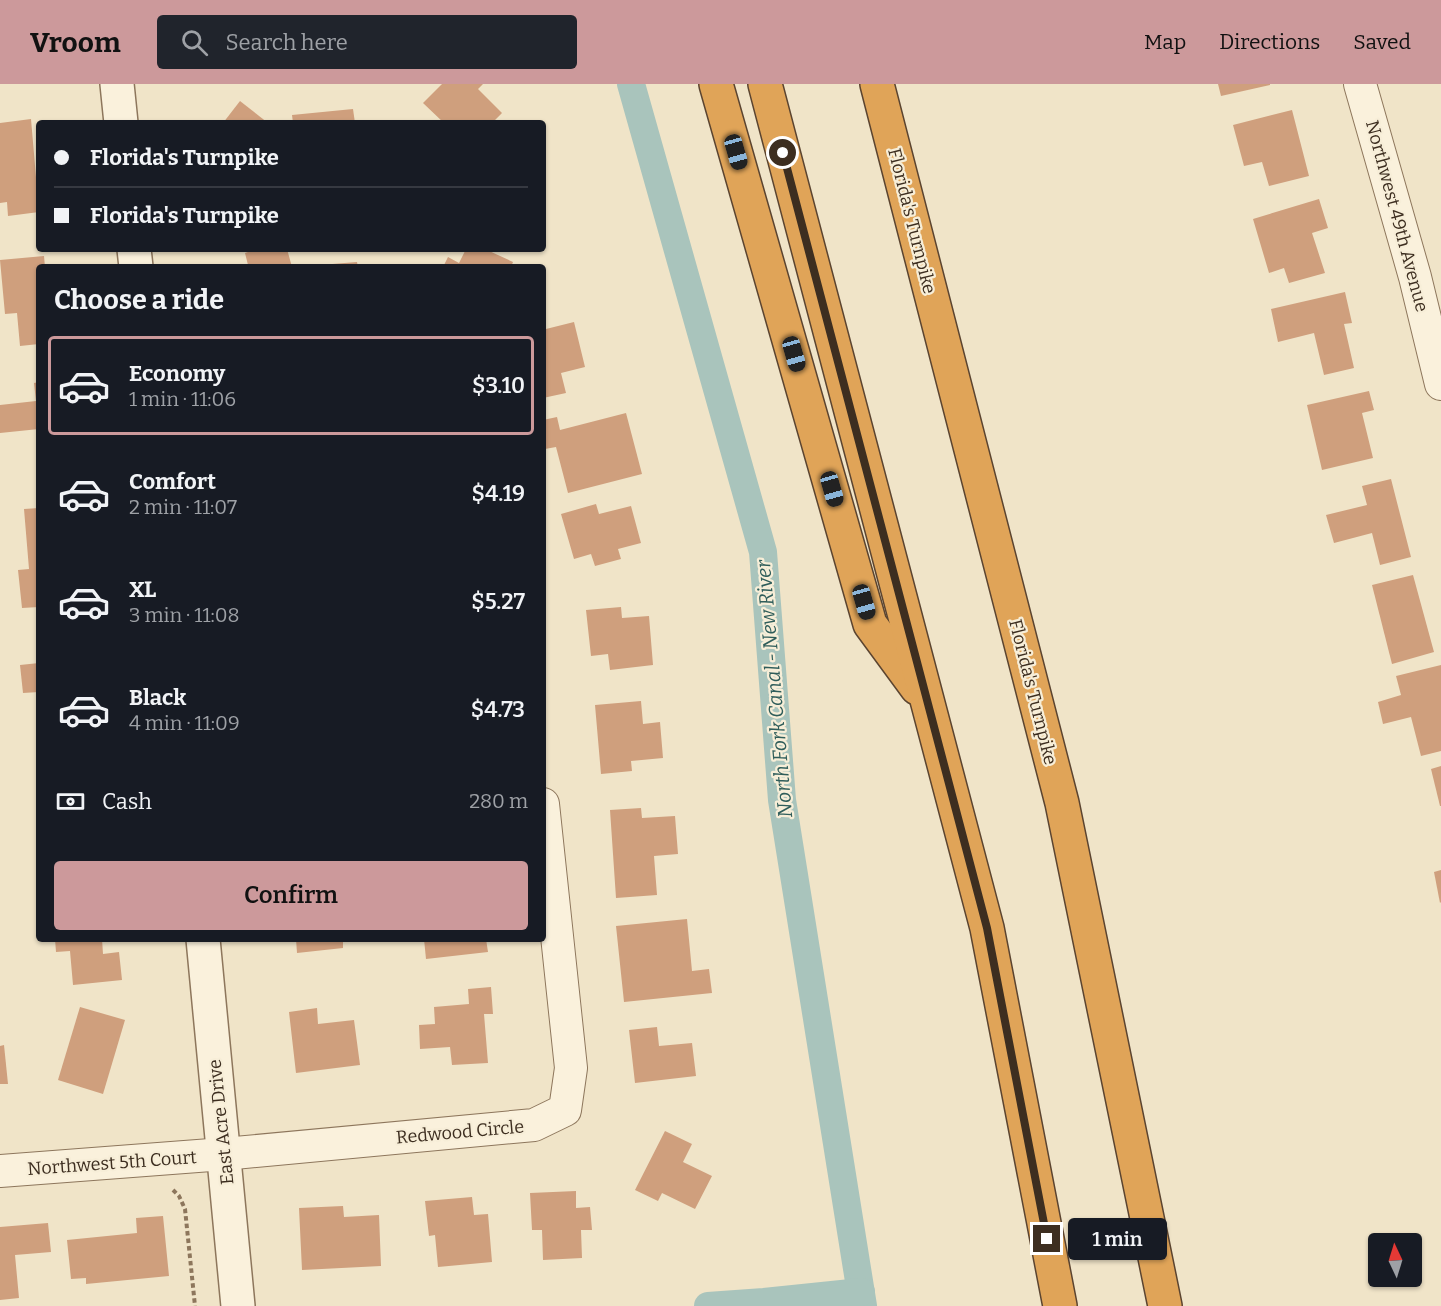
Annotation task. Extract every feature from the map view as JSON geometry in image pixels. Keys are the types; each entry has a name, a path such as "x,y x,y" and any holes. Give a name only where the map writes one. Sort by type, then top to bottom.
{"highway":[{"path":"716,84 870,624 928,704"},
{"path":"765,84 987,928 1060,1306"},
{"name":"Florida's Turnpike","path":"877,84 1062,803 1165,1306"}],"street":[{"path":"117,84 121,120"},
{"name":"Northwest 49th Avenue","path":"1360,84 1428,276 1441,384"},
{"name":"Redwood Circle","path":"224,1154 534,1125 565,1110 571,1068 546,832"},
{"name":"East Acre Drive","path":"203,942 238,1306"},
{"name":"Northwest 5th Court","path":"0,1171 224,1154"}],"path":[{"path":"173,1190 185,1209 195,1306"}],"building":[{"path":"442,84 483,84 478,89 502,113 495,120 441,120 423,103"},
{"path":"1218,84 1270,84 1270,85 1221,96"},
{"path":"240,101 264,120 225,120"},
{"path":"353,109 355,120 293,120 292,115"},
{"path":"1292,110 1309,176 1269,186 1262,162 1244,166 1233,125"},
{"path":"31,119 36,177 36,212 8,216 7,202 0,203 0,123"},
{"path":"1319,199 1328,228 1312,233 1325,273 1289,283 1284,268 1269,273 1253,219"},
{"path":"288,252 291,264 248,264 245,253"},
{"path":"464,252 491,252 513,262 512,264 444,264 448,257 459,263"},
{"path":"44,256 45,264 36,264 36,344 20,346 17,313 5,314 0,260"},
{"path":"357,262 357,264 332,264"},
{"path":"1345,292 1352,323 1344,324 1354,368 1324,375 1314,333 1278,342 1271,309"},
{"path":"574,322 585,367 561,373 566,393 546,397 546,329"},
{"path":"1369,391 1374,410 1362,413 1373,458 1322,470 1307,405"},
{"path":"36,401 36,429 0,433 0,405"},
{"path":"626,413 642,474 568,493 556,447 546,449 546,419 557,417 560,430"},
{"path":"1391,479 1411,557 1380,565 1372,533 1334,543 1326,515 1367,505 1362,486"},
{"path":"596,504 599,514 631,506 641,543 618,549 621,559 595,566 591,554 574,559 561,514"},
{"path":"36,508 36,607 22,608 18,570 29,569 24,509"},
{"path":"1413,575 1434,652 1392,664 1372,585"},
{"path":"621,607 622,618 649,616 653,665 610,670 608,654 591,656 586,610"},
{"path":"36,663 36,692 23,693 20,665"},
{"path":"1441,665 1441,751 1421,756 1411,717 1383,724 1378,702 1401,695 1396,676"},
{"path":"641,701 643,724 660,722 663,758 631,761 632,771 601,774 595,705"},
{"path":"1441,766 1441,806 1440,806 1431,769"},
{"path":"641,808 642,818 675,816 678,854 654,856 657,895 616,898 610,810"},
{"path":"1441,870 1441,902 1440,903 1434,872"},
{"path":"687,919 692,971 709,969 712,993 624,1002 616,926"},
{"path":"55,942 102,942 103,954 119,952 122,980 73,985 70,951 56,952"},
{"path":"296,942 343,942 343,948 297,953"},
{"path":"424,942 486,942 488,952 426,959"},
{"path":"491,987 493,1014 484,1014 488,1063 452,1065 450,1047 420,1049 419,1025 435,1024 434,1007 469,1004 468,989"},
{"path":"80,1007 125,1020 103,1094 58,1080"},
{"path":"317,1008 318,1024 354,1020 360,1065 296,1073 289,1012"},
{"path":"657,1027 659,1046 692,1043 696,1076 635,1083 629,1030"},
{"path":"4,1045 8,1084 0,1084 0,1046"},
{"path":"665,1131 692,1144 683,1162 712,1176 695,1209 662,1193 658,1201 635,1190"},
{"path":"576,1191 576,1208 590,1207 592,1230 581,1230 582,1258 543,1260 542,1230 532,1230 530,1193"},
{"path":"472,1197 474,1215 488,1214 492,1262 438,1267 435,1235 429,1236 425,1201"},
{"path":"343,1206 344,1217 379,1215 381,1266 302,1270 299,1208"},
{"path":"163,1216 169,1276 86,1284 86,1278 71,1279 67,1240 137,1233 136,1218"},
{"path":"48,1223 51,1252 15,1255 19,1298 0,1300 0,1227"}],"waterway":[{"name":"North Fork Canal - New River","path":"631,84 763,552 782,800 863,1306"},
{"path":"708,1306 861,1292"}],"route":[{"path":"783,153 987,928 1047,1239"}]}
